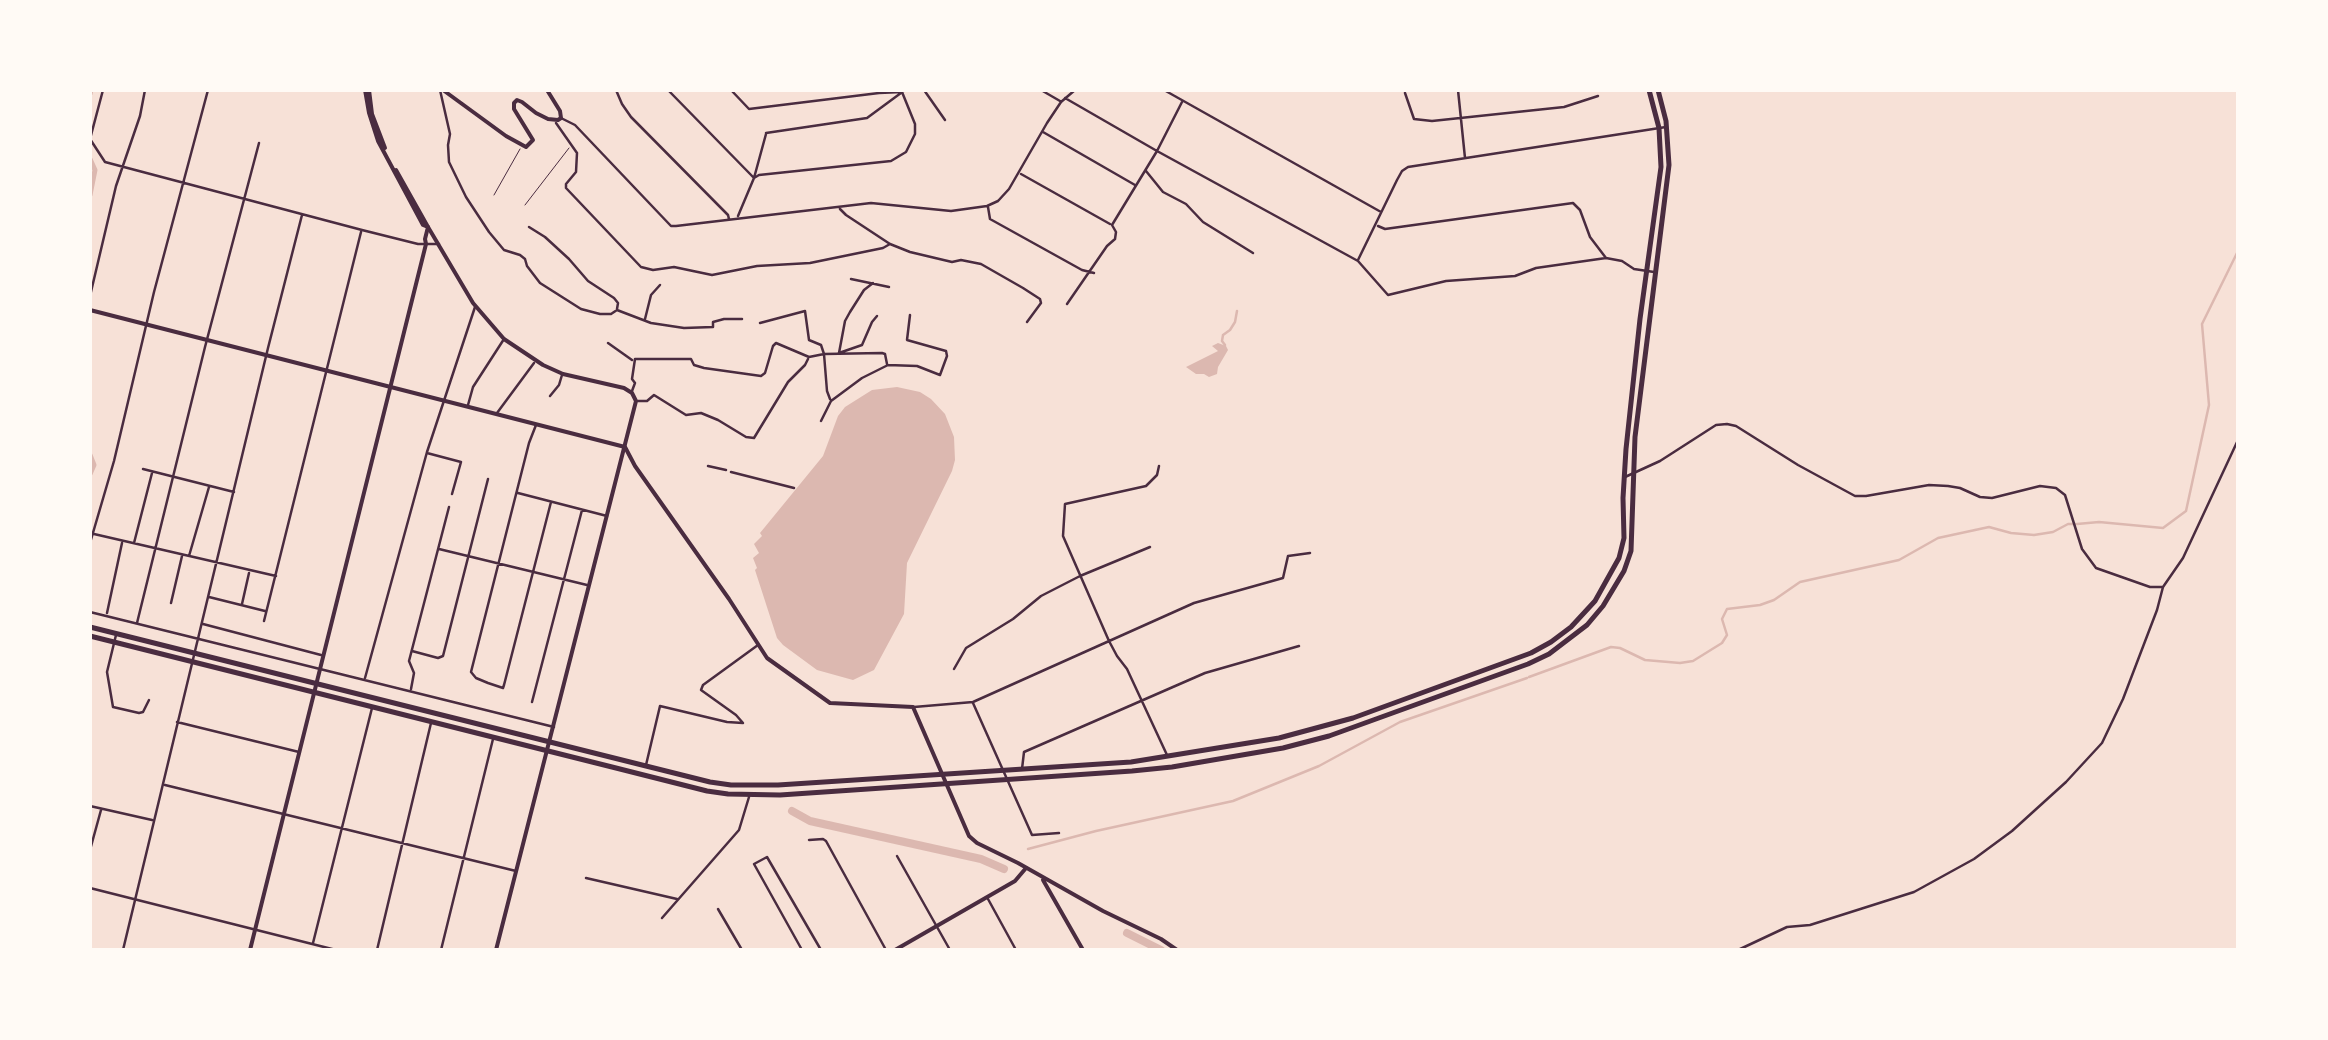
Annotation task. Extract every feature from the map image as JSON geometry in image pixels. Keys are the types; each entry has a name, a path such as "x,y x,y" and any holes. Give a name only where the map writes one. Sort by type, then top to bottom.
{"main road":[{"path":"367,90 378,140 422,225 428,227 476,306 504,339 534,361 563,374 624,388 636,401 627,450 606,516 496,950"},
{"path":"441,90 521,146 530,145 533,140 514,109 514,102 558,120 560,111 547,90"},
{"path":"90,627 710,782 752,786 1168,757 1327,726 1531,653 1571,628 1595,601 1620,558 1624,478 1661,167 1663,127 1649,90"},
{"path":"90,636 707,791 749,795 1172,767 1330,736 1538,659 1571,640 1587,625 1623,574 1632,544 1640,396 1668,179 1669,158 1658,90"},
{"path":"252,949 428,227"},
{"path":"90,310 627,450 767,658 830,702 913,707 969,836 1178,950"},
{"path":"895,950 988,898 1015,881 1026,868"},
{"path":"1041,876 1082,950"},
{"path":"1056,900 1070,893"}],"street":[{"path":"103,90 90,140 105,162 362,230 439,244"},
{"path":"90,296 116,186 145,90"},
{"path":"90,543 208,90"},
{"path":"441,90 450,134 449,162 488,232 504,250 520,255 540,283 581,309 600,314 617,310 614,298 588,281 546,237 529,228"},
{"path":"616,90 632,116 730,220"},
{"path":"668,90 754,178"},
{"path":"732,90 749,109 904,91"},
{"path":"924,90 944,120"},
{"path":"1041,90 1061,102"},
{"path":"558,120 575,125 670,226 871,203 951,211 998,201 1020,174 1061,102 1075,90"},
{"path":"1164,90 1382,213"},
{"path":"1396,90 1406,91 1414,119 1432,121 1564,107 1598,96"},
{"path":"1458,90 1465,158"},
{"path":"754,178 891,162 906,152 915,134 904,91"},
{"path":"766,132 867,118 904,91"},
{"path":"1066,98 1358,262 1388,295 1446,281 1516,276 1536,268 1606,258 1655,272"},
{"path":"1112,225 1183,101"},
{"path":"558,120 577,153 576,172 566,188 641,266 712,274 810,263 890,244"},
{"path":"760,126 766,132"},
{"path":"1358,262 1408,167 1663,127"},
{"path":"737,219 754,178 766,132"},
{"path":"1043,132 1136,186"},
{"path":"138,623 259,143"},
{"path":"1145,170 1162,192 1186,204 1203,222 1253,253"},
{"path":"1020,174 1112,225 1116,237 1067,304"},
{"path":"1376,225 1385,229 1573,203 1606,258"},
{"path":"987,206 990,219 1092,273"},
{"path":"839,208 890,244 936,259 970,261 998,273 1040,299 1039,308 1027,322"},
{"path":"124,950 302,215"},
{"path":"264,621 362,230"},
{"path":"851,280 888,287"},
{"path":"839,353 845,321 864,290 873,283"},
{"path":"645,320 651,295 660,285"},
{"path":"364,679 426,452 476,306"},
{"path":"617,310 684,328 714,327 713,322 724,318 742,319"},
{"path":"760,323 806,310 809,340 824,348 831,402"},
{"path":"821,421 831,402 862,378 888,365 917,366 940,374 946,351 906,340 910,315"},
{"path":"839,353 862,346 877,316"},
{"path":"467,406 473,388 504,339"},
{"path":"608,342 633,361"},
{"path":"633,361 652,357 691,359 694,365 704,368 761,376 776,343 809,357 882,352 888,365"},
{"path":"636,401 661,398 686,415 701,414 754,438 788,382 809,357"},
{"path":"496,414 534,361"},
{"path":"632,393 633,361"},
{"path":"550,396 563,374"},
{"path":"536,424 471,672 476,678 502,688 550,502"},
{"path":"1624,478 1716,425 1726,424 1736,426 1855,496 1929,485 1960,488 1992,498 2040,486 2056,488 2066,495 2082,549 2096,568 2150,587 2163,587"},
{"path":"1738,950 1787,927 1810,925 1914,892 1974,859 2012,832 2066,782 2102,742 2123,699 2163,587 2183,558 2238,440"},
{"path":"426,452 461,462 452,494"},
{"path":"708,466 794,488"},
{"path":"1159,466 1157,476 1146,486 1066,504 1064,541 1116,656 1128,669 1168,757"},
{"path":"144,469 234,492"},
{"path":"134,544 152,472"},
{"path":"412,651 442,658 488,479"},
{"path":"189,556 209,486"},
{"path":"517,493 606,516"},
{"path":"411,691 414,677 409,661 449,506"},
{"path":"532,702 582,510"},
{"path":"92,534 276,576"},
{"path":"107,616 123,541"},
{"path":"954,669 966,648 1041,596 1150,547"},
{"path":"438,548 589,586"},
{"path":"913,707 973,702 1194,602 1284,578 1288,556 1310,552"},
{"path":"171,603 182,555"},
{"path":"242,606 250,570"},
{"path":"208,597 267,612"},
{"path":"90,612 554,727"},
{"path":"201,624 323,656"},
{"path":"116,633 107,672 113,707 139,713 148,700"},
{"path":"646,766 660,706 743,723 701,690 759,644"},
{"path":"1022,768 1024,752 1205,673 1299,646"},
{"path":"973,702 1032,835 1059,832"},
{"path":"312,944 372,706"},
{"path":"377,950 431,721"},
{"path":"177,722 300,752"},
{"path":"441,950 494,737"},
{"path":"163,784 516,871"},
{"path":"662,918 738,830 749,795"},
{"path":"90,806 155,821"},
{"path":"90,850 101,808"},
{"path":"809,840 822,838 826,842 886,950"},
{"path":"897,856 950,950"},
{"path":"802,950 754,864 768,857 820,950"},
{"path":"586,878 678,900"},
{"path":"90,888 336,950"},
{"path":"988,898 1016,950"},
{"path":"718,909 742,950"},
{"path":"1750,944 1752,950"}],"lane":[{"path":"525,204 571,144"},
{"path":"494,195 521,146"}],"shaded area":[{"path":"1218,343 1228,350 1217,374 1209,377 1186,367 1218,351 1212,346"},
{"path":"897,387 920,392 945,414 954,437 955,460 907,563 904,614 874,670 853,680 817,670 777,638 755,570 753,558 759,553 754,544 823,456 845,407 872,390"}],"waterway":[{"path":"90,94 91,90"},
{"path":"90,159 95,170 90,195"},
{"path":"2077,524 2099,522 2163,528 2186,511 2209,405 2202,324 2238,251"},
{"path":"1225,345 1223,335 1235,322 1237,311"},
{"path":"90,455 94,465 90,474"},
{"path":"1529,677 1611,647 1645,660 1693,661 1722,643 1727,635 1722,619 1727,609 1774,600 1800,582 1899,560 1938,538 1989,527 2034,535 2076,524"},
{"path":"1028,849 1233,801 1319,766 1400,722 1527,678"},
{"path":"792,811 810,821 981,859 1004,869"},
{"path":"1127,933 1161,950"}]}
